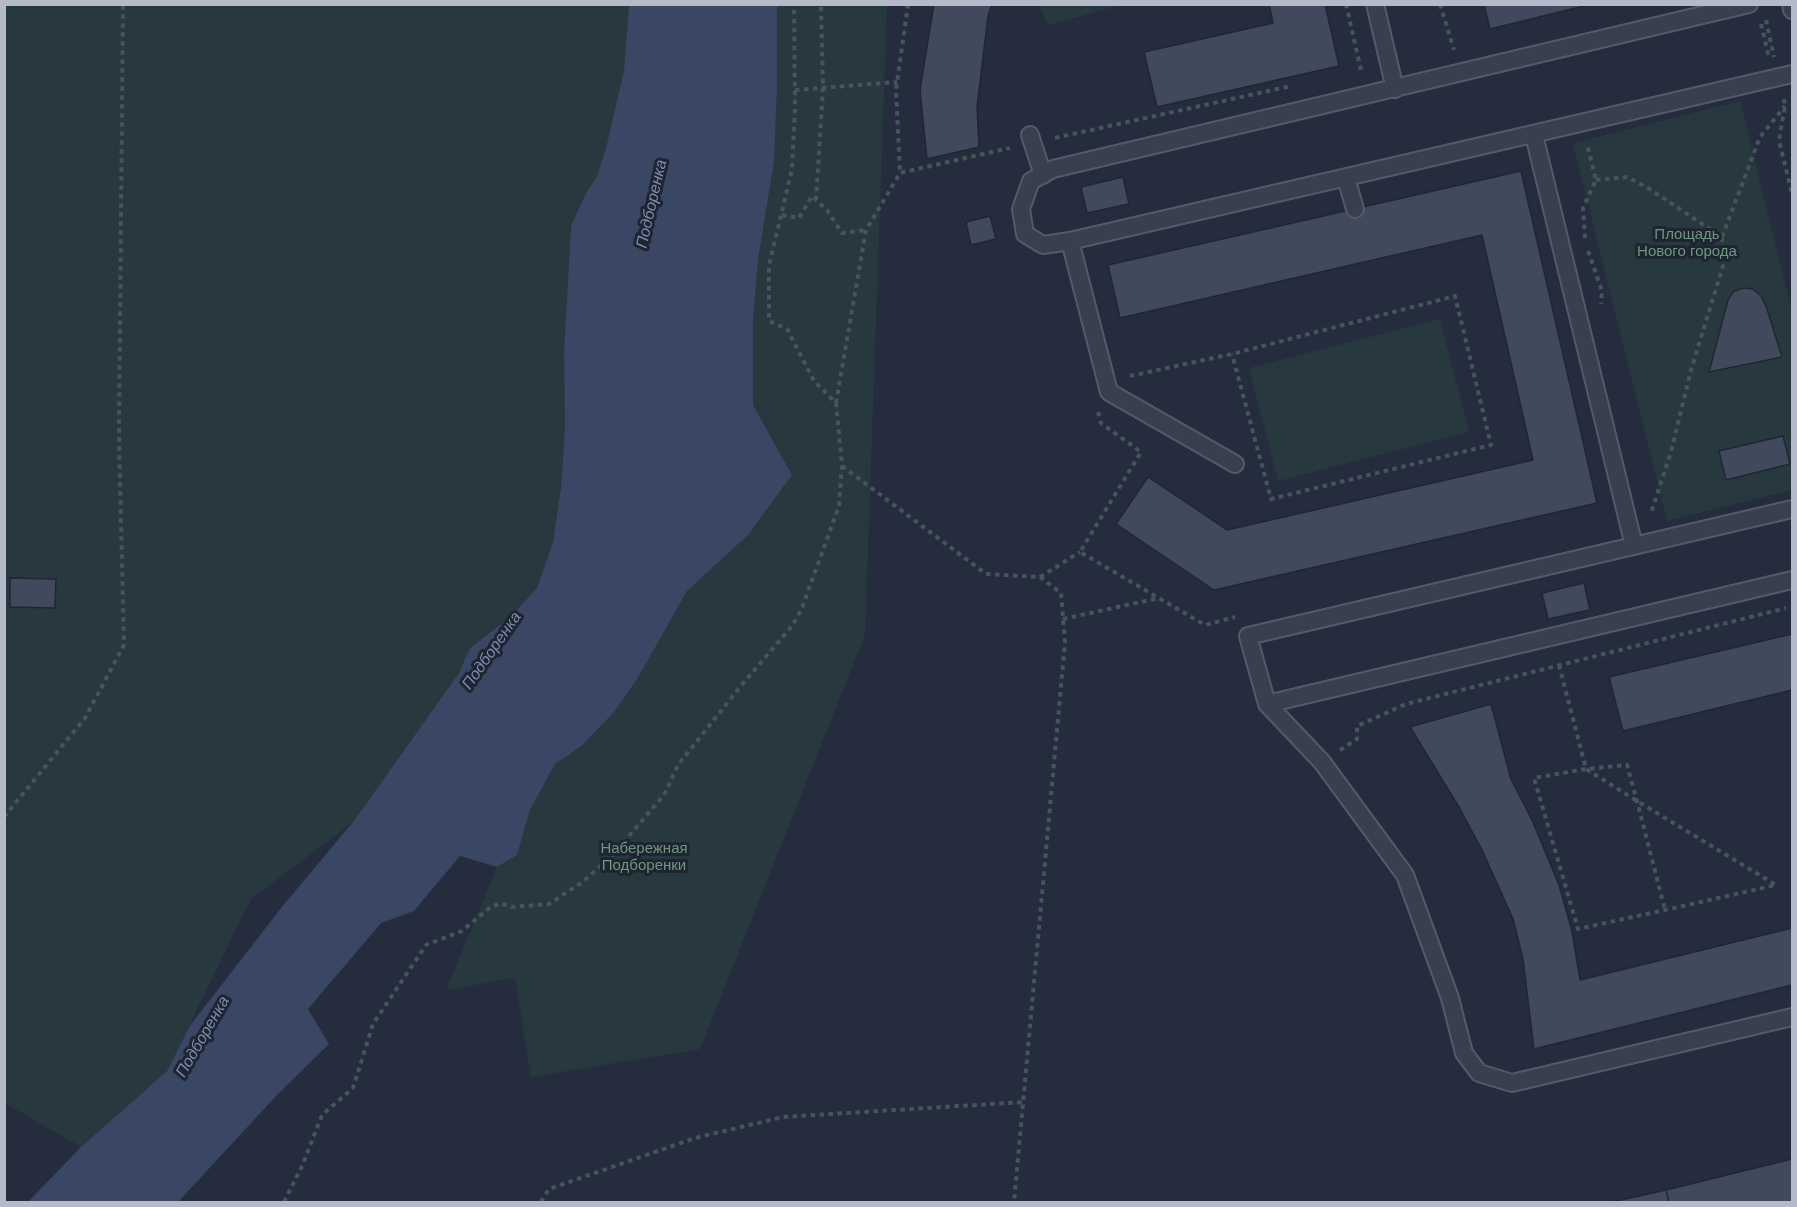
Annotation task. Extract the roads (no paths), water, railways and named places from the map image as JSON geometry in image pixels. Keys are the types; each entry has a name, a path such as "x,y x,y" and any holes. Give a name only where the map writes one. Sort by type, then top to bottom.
{"lane":[{"path":"1375,4 1395,89"},
{"path":"1791,4 1792,10"},
{"path":"1754,10 1395,89 1053,169 1031,181 1021,209 1025,234 1043,245 1070,241 1781,79"},
{"path":"1534,135 1634,546"},
{"path":"1031,139 1043,175"},
{"path":"1346,178 1354,209"},
{"path":"1070,241 1109,392 1235,464"},
{"path":"1792,509 1248,636 1267,704 1322,762 1405,876 1447,988 1464,1053 1479,1073 1512,1083 1792,1017"},
{"path":"1267,704 1792,580"}],"water":[{"name":"Подборенка","path":"629,5 777,5 774,162 758,260 753,320 753,405 792,475 748,535 687,591 639,676 615,711 582,746 555,764 530,810 517,855 497,867 460,856 414,911 381,923 308,1009 329,1044 278,1094 178,1202 28,1202 81,1147 167,1071 189,1027 281,908 353,822 459,673 470,648 510,617 537,588 553,542 561,487 565,428 564,350 571,226 585,195 597,176 606,148 624,70"}],"park label":[{"name":"Площадь Нового города","path":"1687,244"},
{"name":"Набережная Подборенки","path":"644,858"}]}
